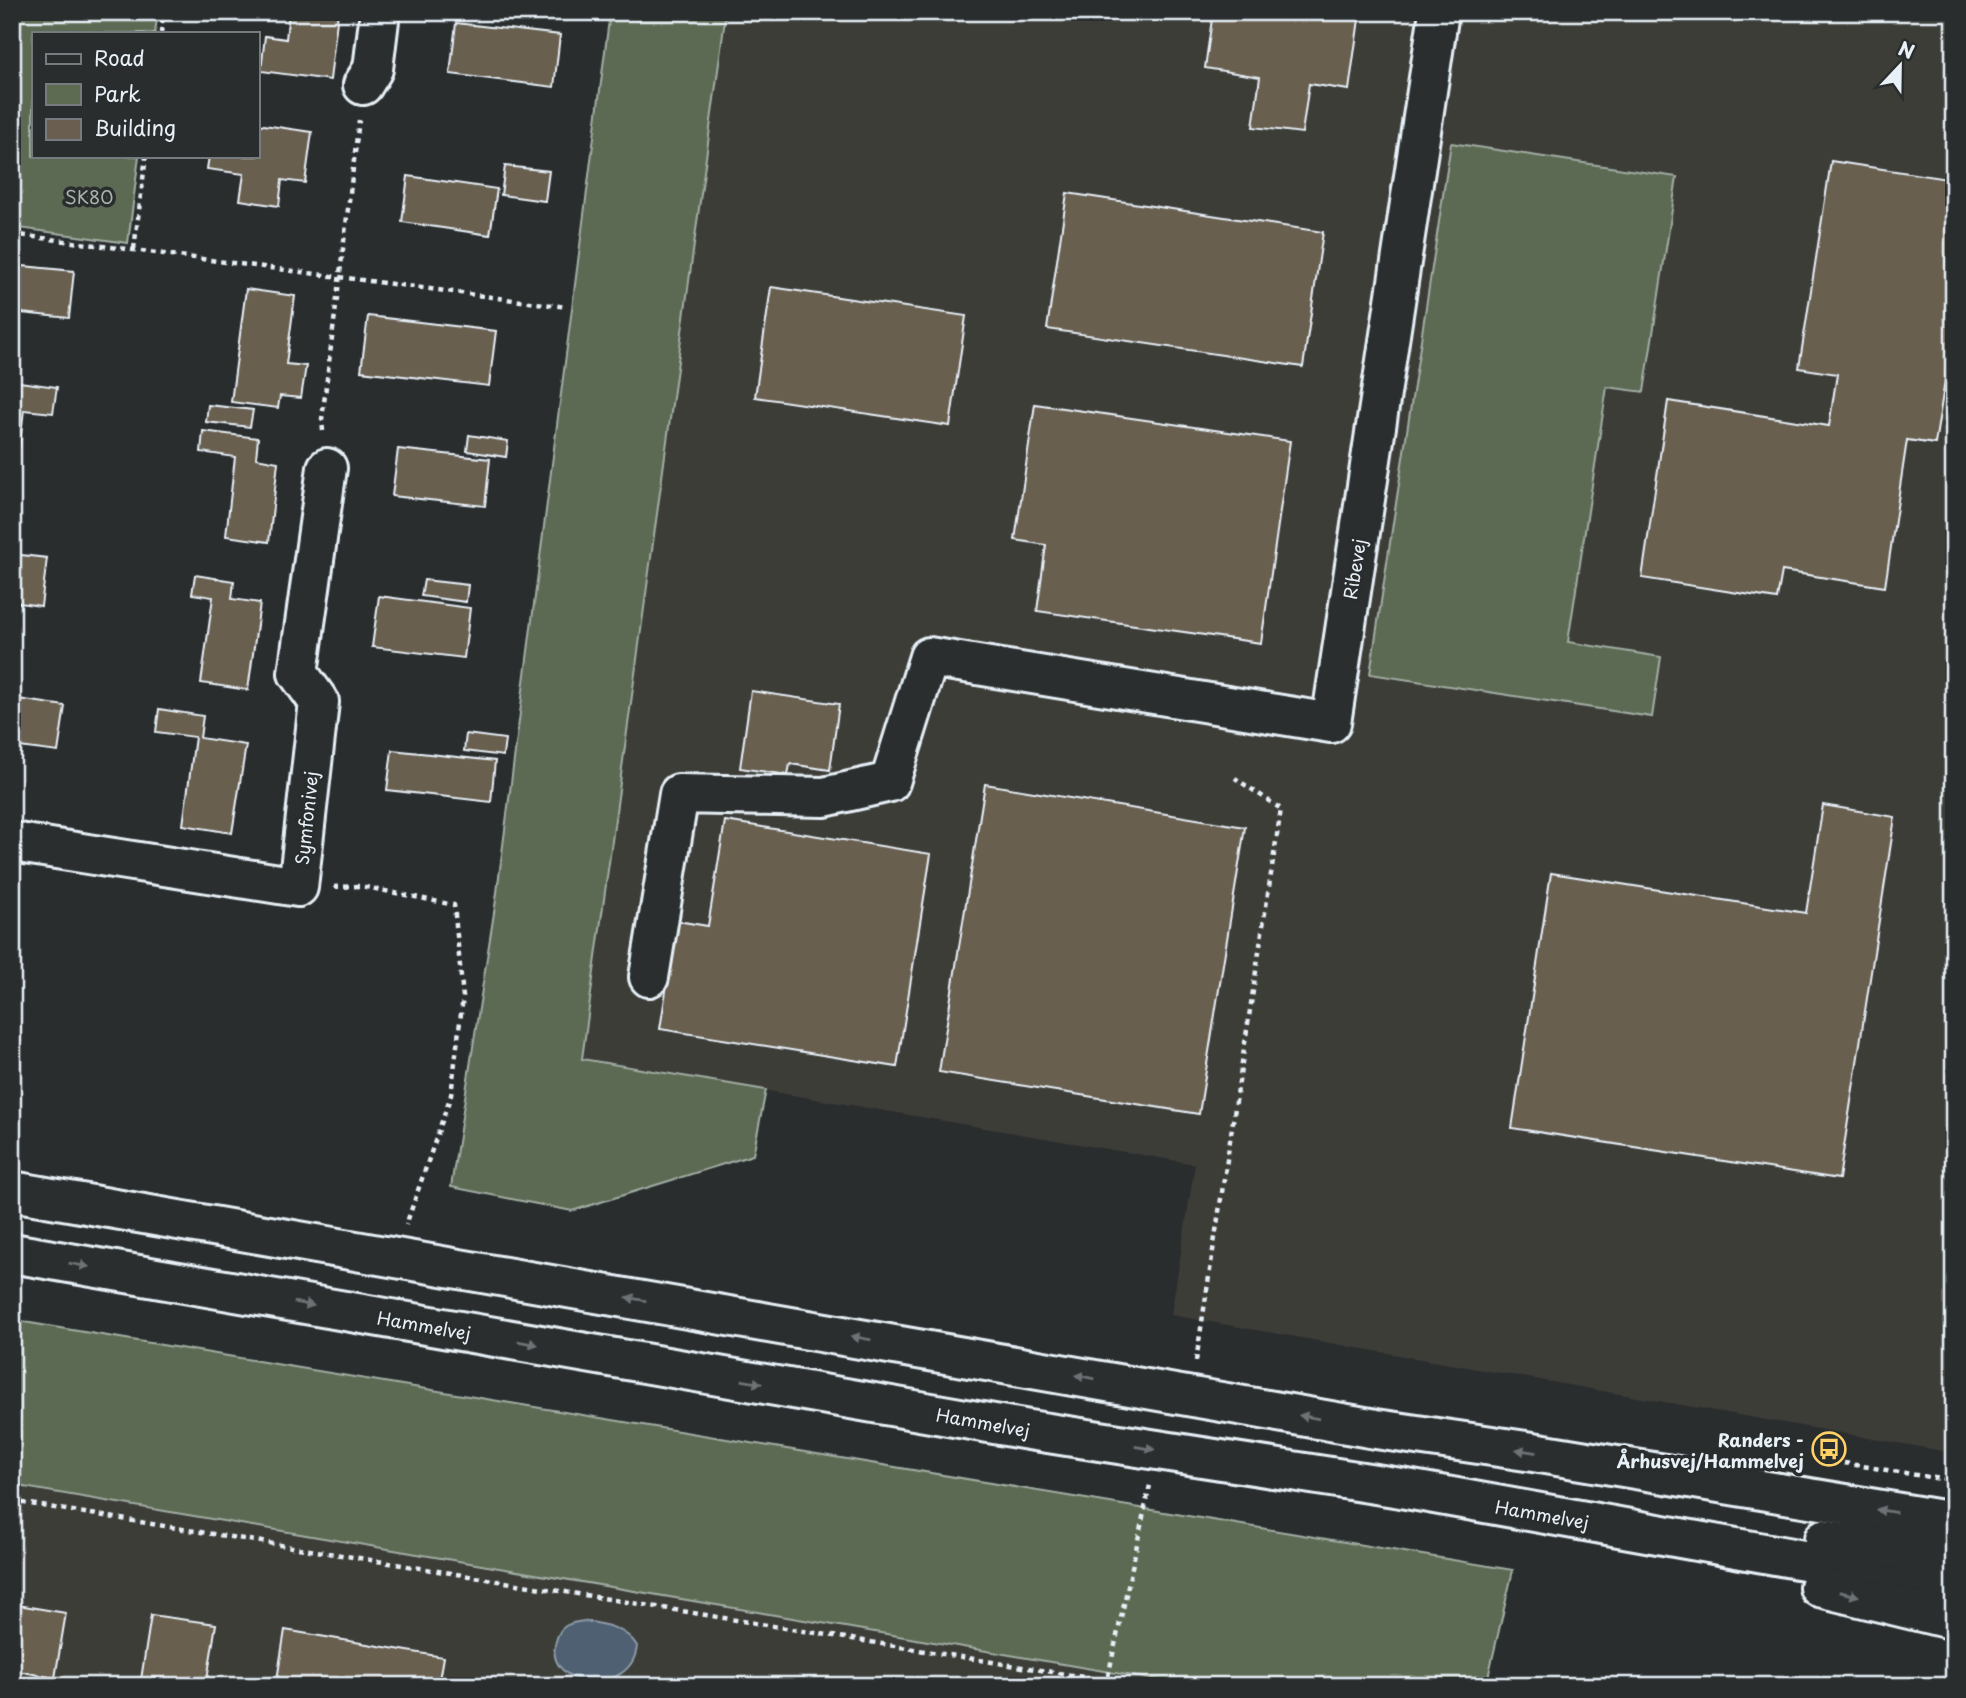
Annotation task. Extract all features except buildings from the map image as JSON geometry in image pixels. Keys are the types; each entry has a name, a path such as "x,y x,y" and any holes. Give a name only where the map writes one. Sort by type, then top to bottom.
{"main road":[{"path":"363,85 373,69 380,12"},
{"name":"Ribevej","path":"649,977 679,794 824,797 890,782 929,657 1331,723 1439,12"},
{"name":"Symfonivej","path":"12,842 298,887 319,702 298,673 327,468"},
{"path":"12,1191 1376,1429 1533,1452 1954,1522"},
{"name":"Hammelvej","path":"12,1253 1029,1430 1401,1488 1954,1587"},
{"path":"1401,1488 1954,1556"},
{"path":"1401,1488 1954,1620"}],"path":[{"path":"161,32 163,12"},
{"path":"327,468 322,419 363,85"},
{"path":"134,249 146,158"},
{"path":"12,233 567,307"},
{"path":"1191,1395 1280,809 1235,778"},
{"path":"298,887 360,886 454,905 463,996 451,1095 395,1257"},
{"path":"1106,1683 1158,1450"},
{"path":"12,1501 1106,1683 1138,1686"}],"shaded area":[{"path":"726,12 1954,12 1954,1453 1171,1315 1195,1164 582,1059"},
{"path":"12,1485 1192,1686 12,1686"}],"green space":[{"name":"SK80","path":"12,12 158,12 155,32 32,32 32,158 139,158 128,243 12,227"},
{"path":"610,12 726,12 582,1059 766,1090 753,1155 572,1211 451,1187 496,900"},
{"path":"1451,143 1677,177 1644,392 1607,387 1568,642 1661,657 1652,717 1370,674"},
{"path":"12,1320 1513,1570 1486,1686 1192,1686 12,1485"}],"water":[{"path":"584,1621 606,1625 627,1634 637,1646 632,1663 620,1674 605,1680 589,1681 574,1677 562,1669 555,1657 560,1631 566,1626"}],"place":[{"name":"Randers - Århusvej/Hammelvej","path":"1829,1449"}]}
